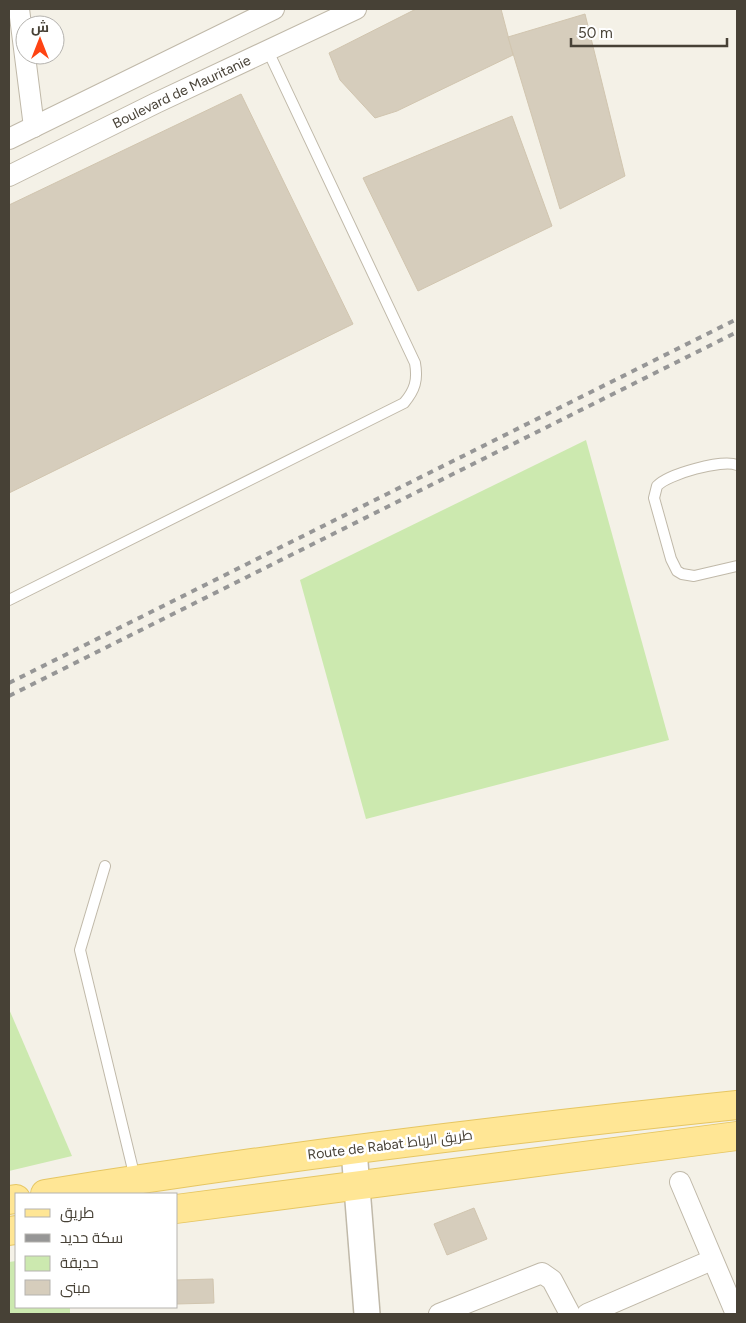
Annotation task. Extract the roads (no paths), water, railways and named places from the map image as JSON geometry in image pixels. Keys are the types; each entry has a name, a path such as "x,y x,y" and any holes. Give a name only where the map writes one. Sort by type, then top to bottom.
{"main road":[{"name":"Route de Rabat طريق الرباط","path":"51,1193 135,1179 354,1150 737,1105"},
{"path":"178,1209 737,1136"}],"street":[{"path":"19,9 34,127"},
{"path":"9,139 274,9"},
{"name":"Boulevard de Mauritanie","path":"9,176 356,9"},
{"path":"354,1150 367,1314"},
{"path":"680,1182 736,1314"},
{"path":"587,1314 712,1260"},
{"path":"438,1314 470,1309 542,1273 552,1280 570,1314"}],"lane":[{"path":"9,600 404,403 416,385 415,363 268,51"},
{"path":"737,465 721,463 669,477 657,486 654,498 671,559 677,571 694,576 737,566"},
{"path":"104,866 80,950 135,1179"}],"railway":[{"path":"9,683 737,319"},
{"path":"9,696 737,332"}]}
